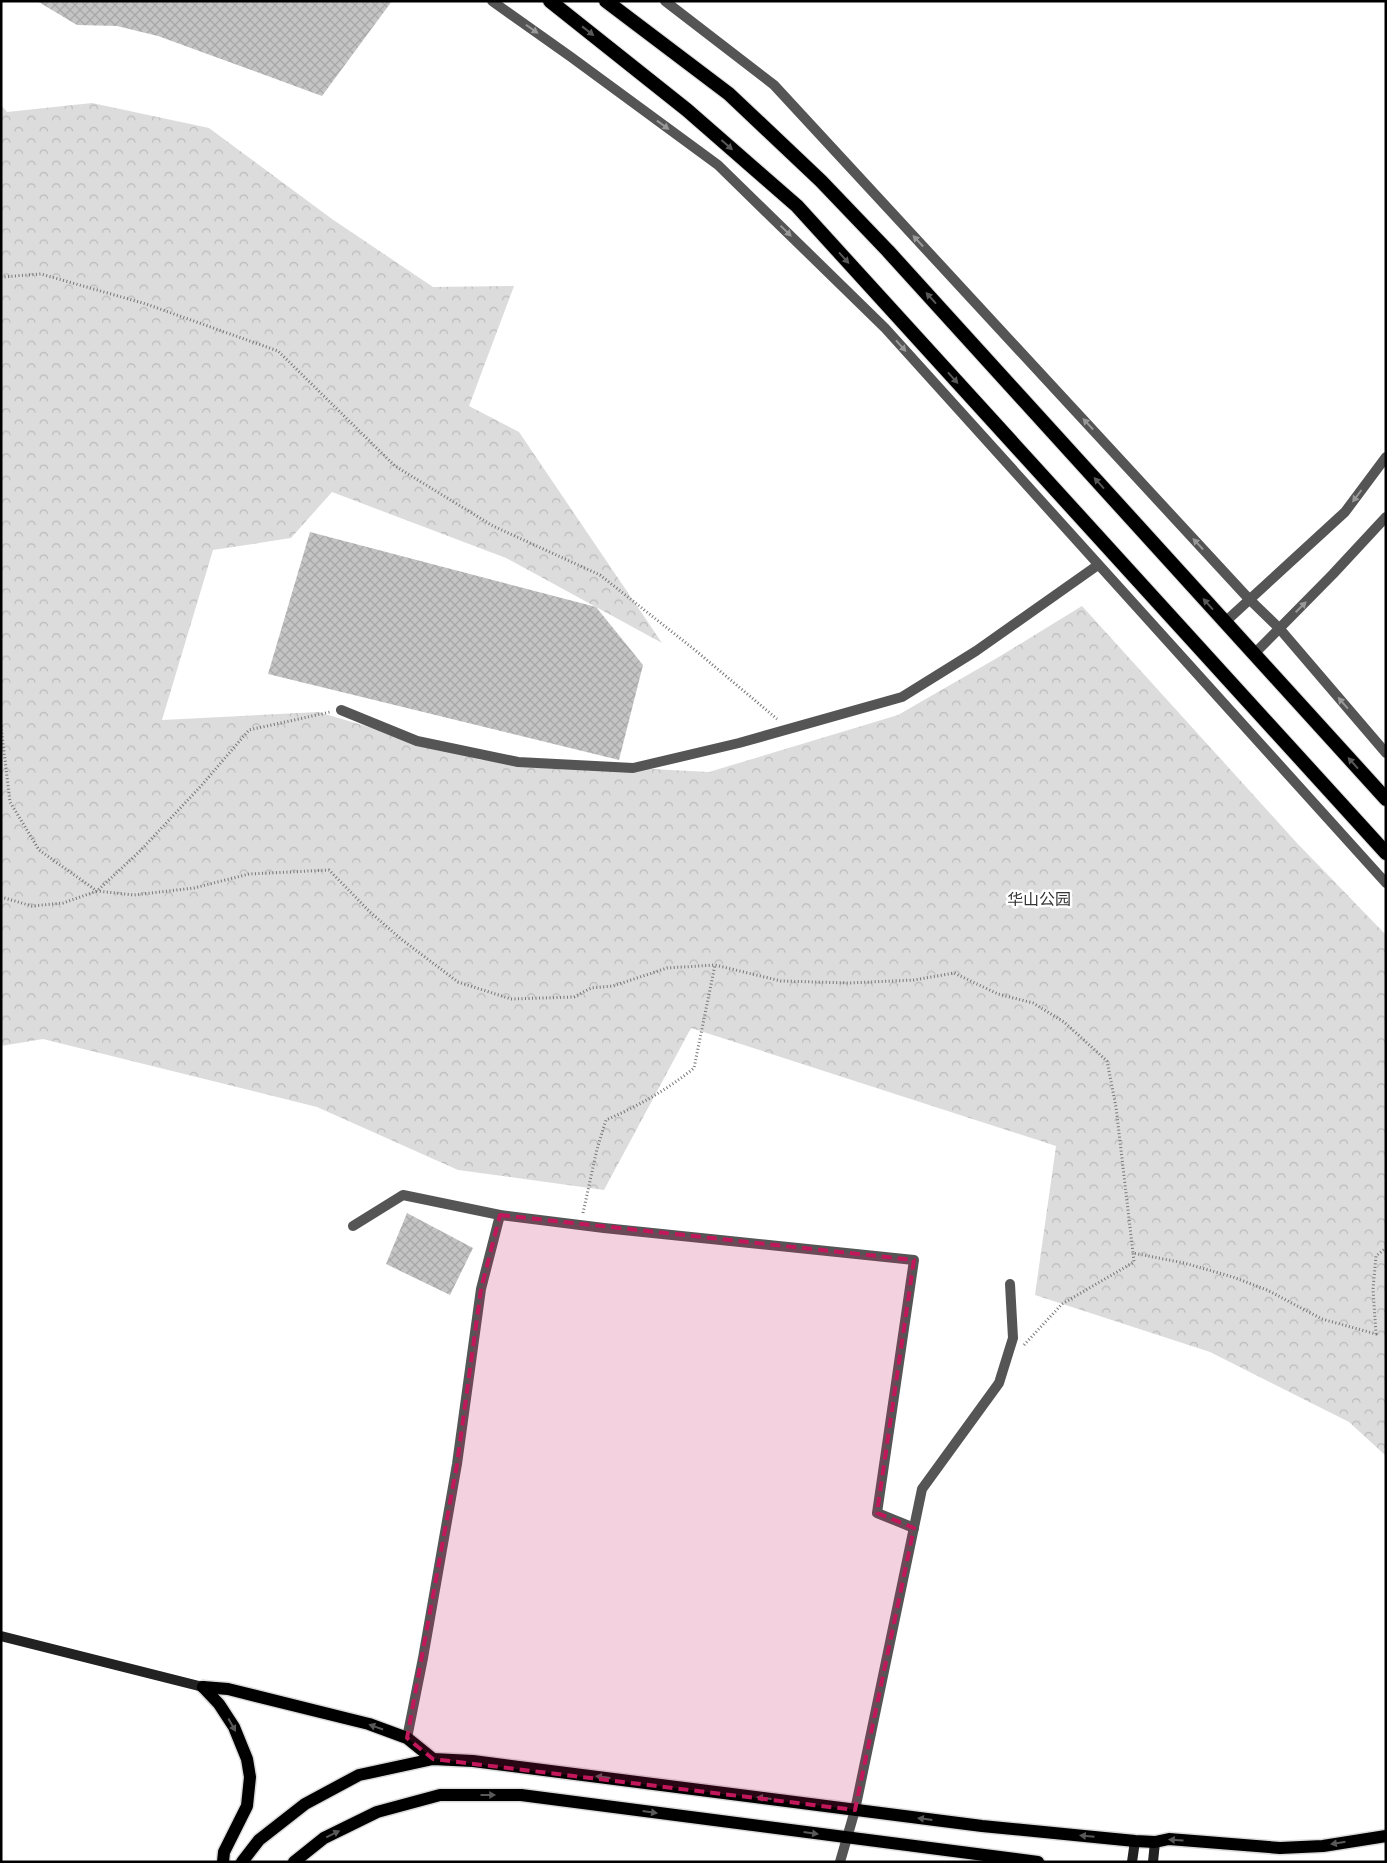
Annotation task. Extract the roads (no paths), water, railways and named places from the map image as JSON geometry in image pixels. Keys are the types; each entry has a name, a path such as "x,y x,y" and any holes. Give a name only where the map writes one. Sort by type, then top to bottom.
{"highway":[{"path":"550,1 687,110 797,206 1386,853"},
{"path":"606,1 729,94 821,181 888,251 1386,799"}],"main road":[{"path":"1,1636 203,1687 228,1689 369,1724 407,1738 433,1759"},
{"path":"203,1687 220,1704 234,1728 247,1758 250,1777 247,1806 224,1852 223,1862"},
{"path":"242,1862 259,1840 305,1804 359,1775 433,1759 473,1761 982,1826 1135,1841 1155,1842 1169,1839 1280,1848 1323,1846 1386,1836"},
{"path":"294,1862 324,1838 377,1812 440,1795 521,1795 1003,1860 1038,1862"},
{"path":"1132,1862 1135,1841"},
{"path":"1153,1862 1155,1842"}],"street":[{"path":"492,1 718,165 885,328 1386,883"},
{"path":"665,1 774,85 1249,599 1279,628 1386,753"},
{"path":"1224,622 1345,512 1386,457"},
{"path":"1254,654 1386,517"},
{"path":"341,710 417,741 518,762 633,768 739,744 902,697 976,651 1098,565"},
{"path":"353,1226 403,1196 500,1215 579,1225 914,1260 877,1512 914,1528"},
{"path":"407,1738 457,1464 481,1289 500,1215"},
{"path":"840,1862 855,1810 922,1489 999,1383 1013,1338 1010,1284"}],"park label":[{"name":"华山公园","path":"1039,899"}]}
